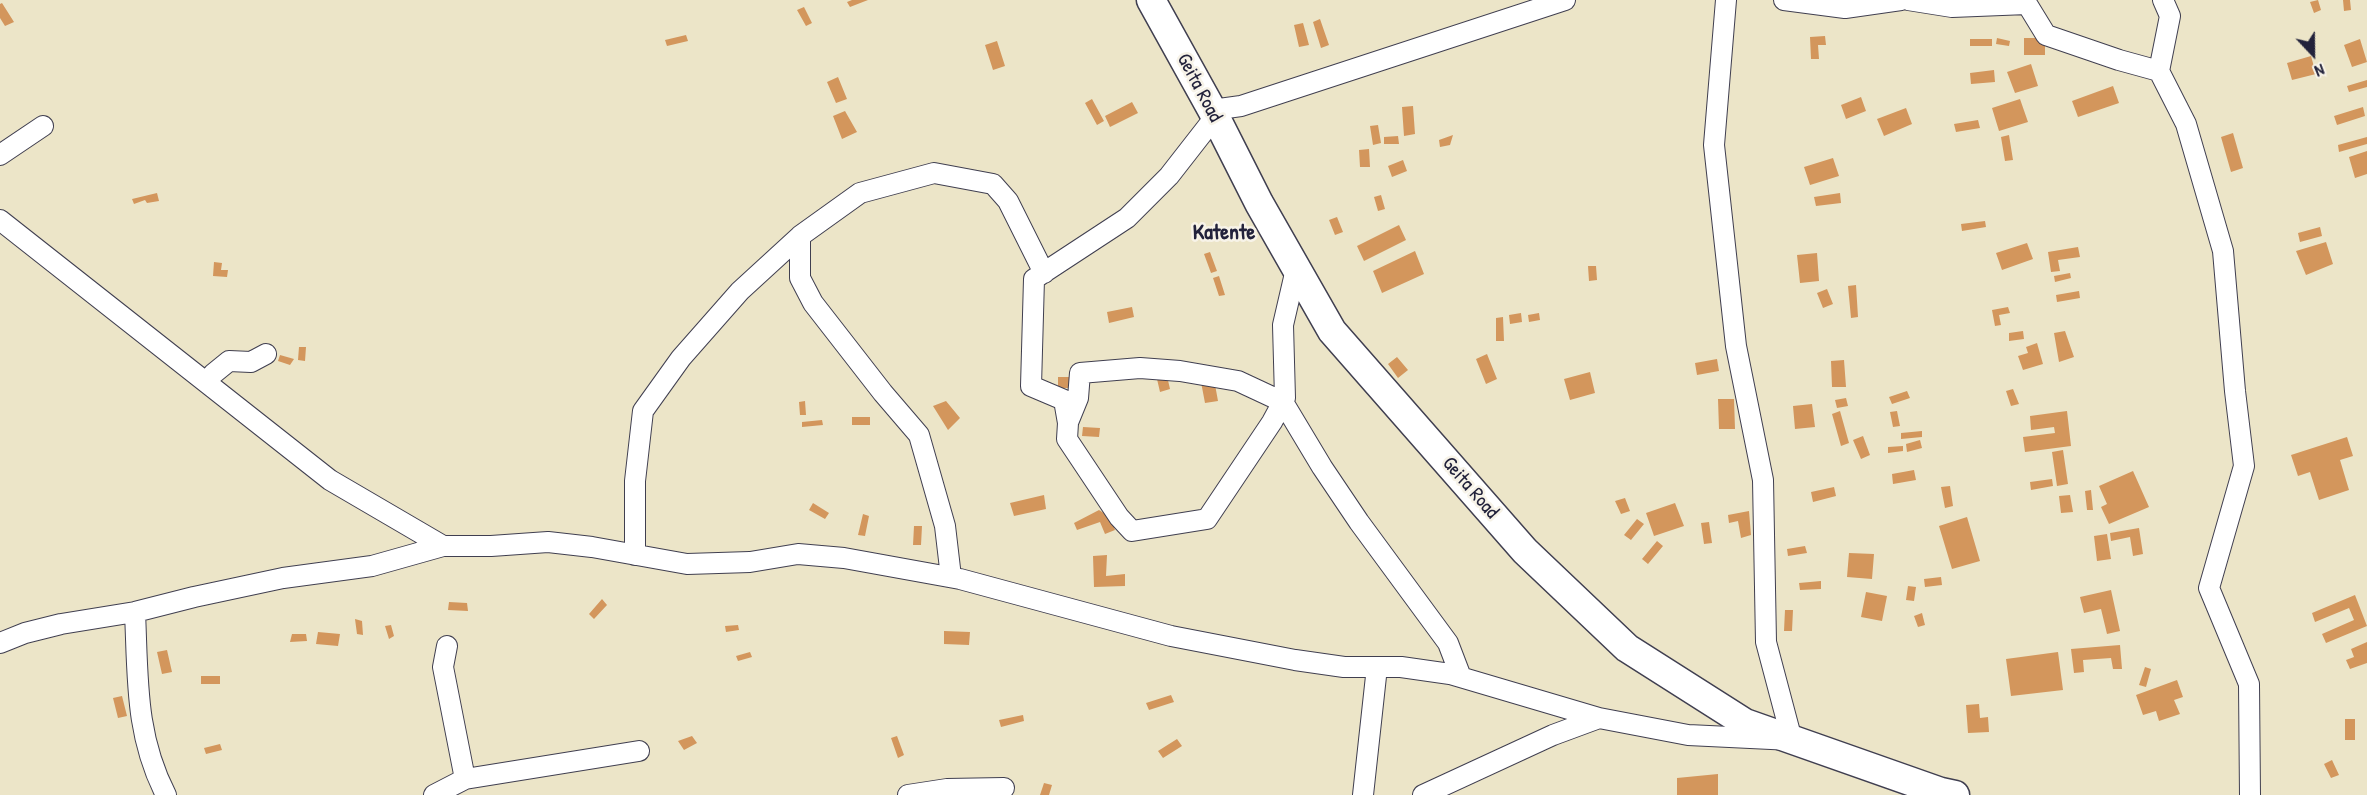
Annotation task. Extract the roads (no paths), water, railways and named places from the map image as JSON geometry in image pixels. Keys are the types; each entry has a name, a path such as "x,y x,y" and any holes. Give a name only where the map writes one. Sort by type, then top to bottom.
{"main road":[{"name":"Geita Road","path":"1151,0 1259,203 1332,331 1534,560 1627,648 1745,723 1955,795"}],"street":[{"path":"1296,269 1283,325 1285,398 1272,422 1207,519 1132,531 1119,517 1067,439 1068,423 1064,400 1031,386 1034,279 1127,218 1169,176 1213,113 1241,106 1522,7 1565,0"},
{"path":"0,643 25,633 61,624 135,612 283,578 372,566 443,546 491,546 548,542 687,564 750,562 798,554 844,558 951,577 1171,636 1295,660 1344,667 1401,667 1461,677 1599,718 1688,735 1792,740 1766,642 1763,480 1736,346 1714,145 1726,0"},
{"path":"1784,0 1845,8 1897,1 1952,7 2027,4 2046,34 2119,60 2159,71"},
{"path":"2163,0 2170,16 2159,71 2186,124 2223,251 2244,466 2209,588 2249,684 2250,795"},
{"path":"0,155 43,126"},
{"path":"635,555 634,481 644,411 681,358 740,291 800,236 860,193 934,173 993,184 1008,201 1044,273"},
{"path":"0,220 330,480 443,546"},
{"path":"800,236 800,278 813,303 919,435 945,526 951,577"},
{"path":"213,374 229,361 250,362 266,354"},
{"path":"1068,423 1078,398 1080,373 1140,368 1180,371 1238,381 1283,402 1322,467 1359,522 1448,643 1461,677"},
{"path":"135,612 141,723 147,751 166,795"},
{"path":"447,646 443,667 465,779"},
{"path":"1363,795 1377,667"},
{"path":"1423,795 1553,735 1599,718"},
{"path":"434,795 465,779 639,751"},
{"path":"908,795 947,789 1004,788"}],"district":[{"name":"Katente","path":"1224,233"}]}
